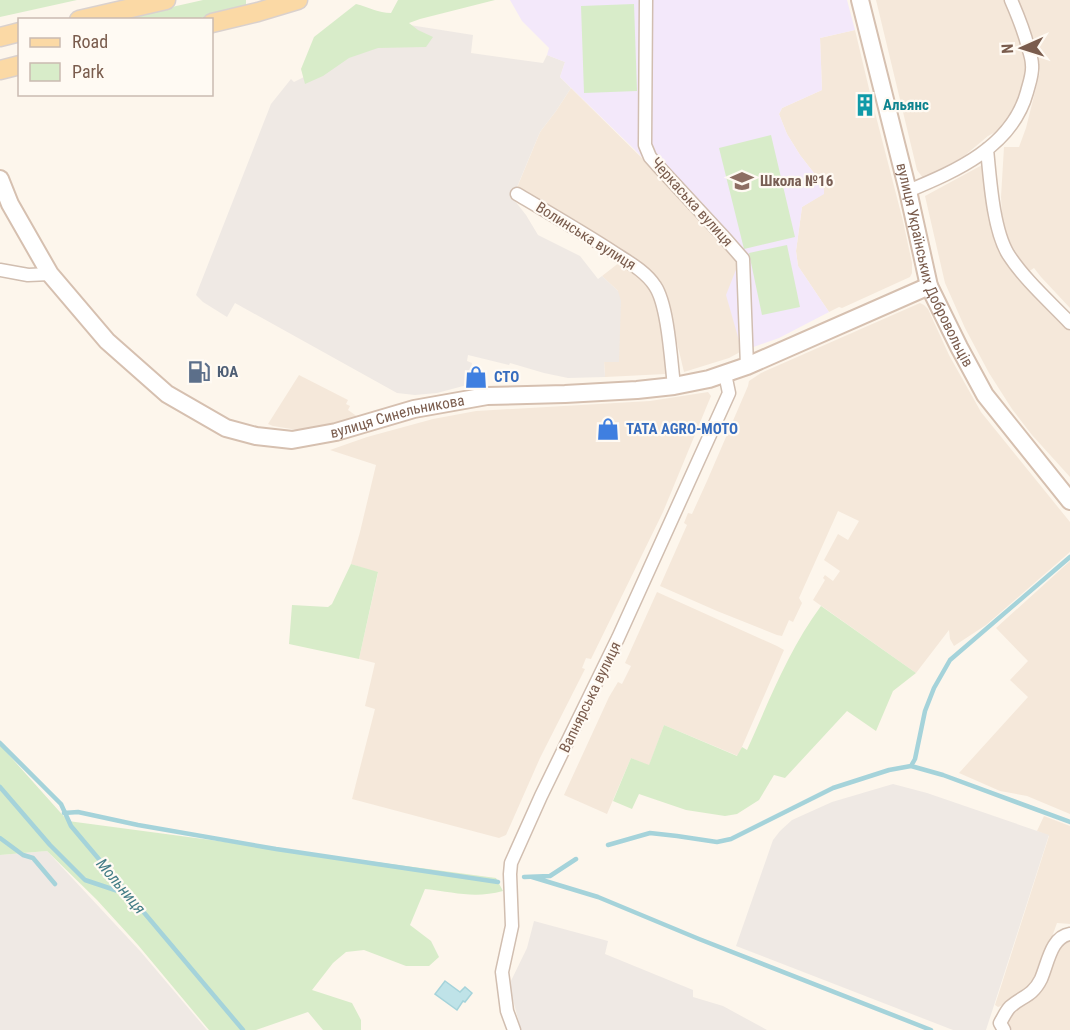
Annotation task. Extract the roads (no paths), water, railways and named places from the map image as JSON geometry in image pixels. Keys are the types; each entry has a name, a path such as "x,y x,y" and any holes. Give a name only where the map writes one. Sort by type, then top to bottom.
{"main road":[{"path":"88,18 166,0"},
{"path":"213,23 256,6 298,0"},
{"path":"0,37 18,32"},
{"path":"0,70 18,66"}],"street":[{"name":"Черкаська вулиця","path":"646,0 645,145 650,157 743,260 747,366"},
{"name":"вулиця Українських Добровольців","path":"860,0 908,191 929,286 985,394 1070,501"},
{"path":"908,191 946,175 981,155 1017,118 1023,107 1031,78 1032,64 1023,29 1011,0"},
{"path":"987,149 998,229 1007,252 1023,274 1070,323"},
{"name":"вулиця Синельникова","path":"0,179 10,204 50,274 107,341 166,394 226,428 292,440 336,432 414,409 487,396 637,390 674,386 725,374 929,286"},
{"name":"Волинська вулиця","path":"517,194 591,237 643,272 656,286 668,331 674,386"},
{"path":"0,270 28,275 50,274"},
{"name":"Вапнярська вулиця","path":"514,1030 507,1011 502,972 513,919 511,863 618,638 729,393 725,374"},
{"path":"1002,1026 1010,1007 1029,995 1040,981 1056,941 1062,935 1070,934"}],"water":[{"path":"445,981 460,992 465,987 472,993 457,1010 435,994"}],"waterway":[{"path":"911,766 915,759 925,711 934,688 950,660 1070,557"},
{"name":"Мольниця","path":"0,743 61,804 71,826 243,1030"},
{"path":"608,845 650,833 717,842 731,839 833,788 889,770 911,766 943,775 1070,822"},
{"path":"0,787 50,845 85,880 127,894"},
{"path":"64,813 78,812 276,849 498,882"},
{"path":"0,838 23,855 33,858 55,884"},
{"path":"524,877 550,876 576,859"},
{"path":"532,877 598,897 931,1030"}],"place":[{"name":"Альянс","path":"865,105"},
{"name":"Школа №16","path":"742,181"},
{"name":"ЮА","path":"199,372"},
{"name":"СТО","path":"476,377"},
{"name":"TATA AGRO-MOTO","path":"608,429"}]}
